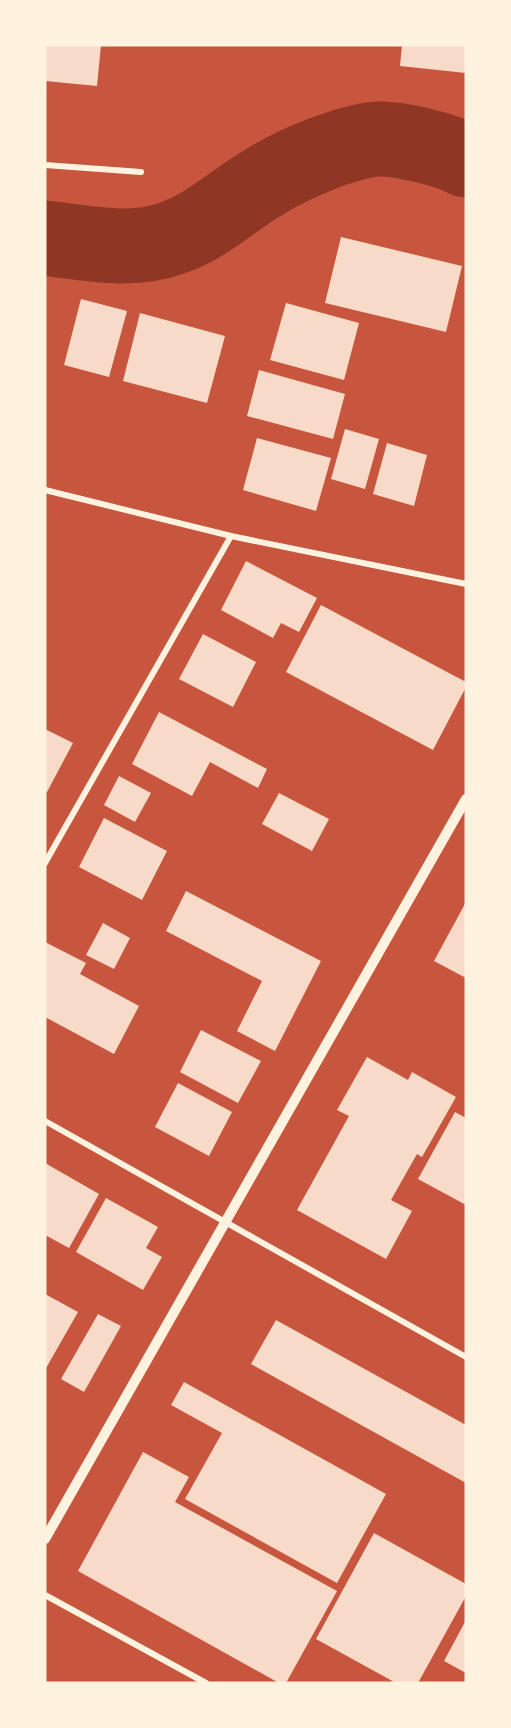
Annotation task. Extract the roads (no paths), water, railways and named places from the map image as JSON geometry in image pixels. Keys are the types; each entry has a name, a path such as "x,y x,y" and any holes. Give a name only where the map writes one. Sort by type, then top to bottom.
{"street":[{"path":"45,165 141,172"},
{"path":"45,490 231,536 466,584"},
{"path":"45,863 231,536"},
{"path":"45,1539 224,1220 463,814 466,799"},
{"path":"45,1121 466,1357"},
{"path":"45,1594 206,1683"}],"waterway":[{"path":"45,238 109,246 157,243 197,227 277,174 335,149 364,141 386,139 423,145 466,160"}]}
